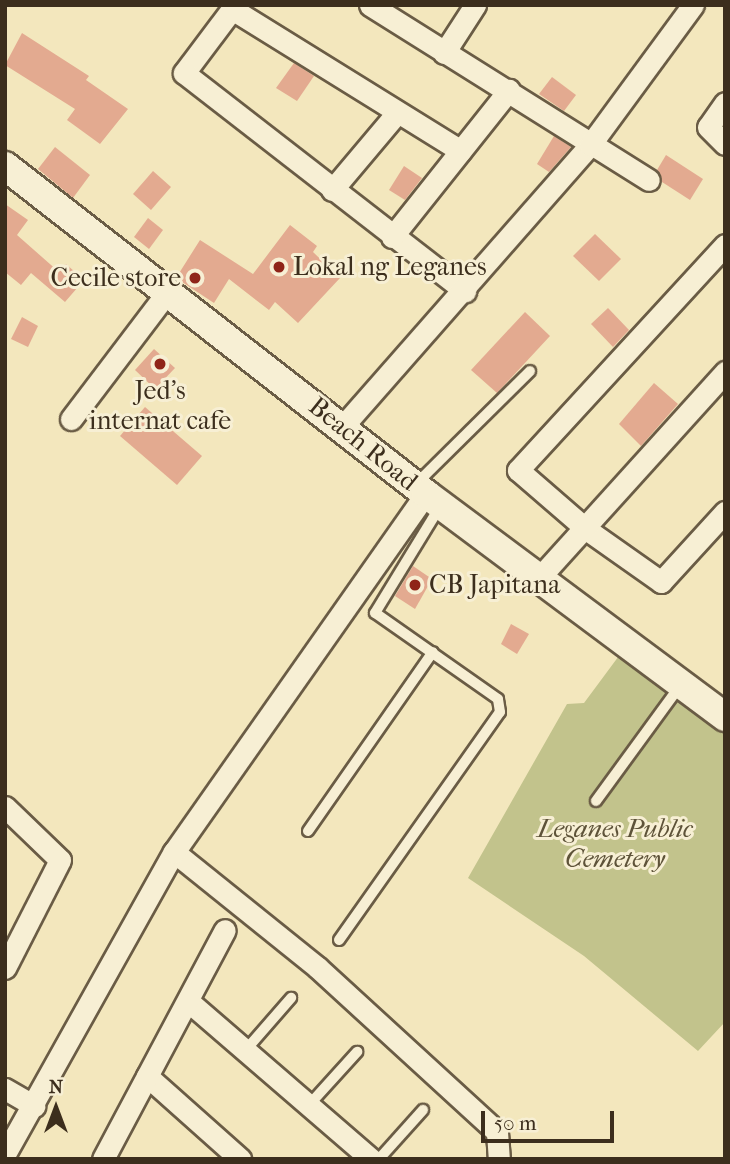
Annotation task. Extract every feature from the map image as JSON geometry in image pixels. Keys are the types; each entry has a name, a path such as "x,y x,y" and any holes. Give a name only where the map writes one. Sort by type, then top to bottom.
{"main road":[{"name":"Beach Road","path":"5,166 428,494 725,718"}],"street":[{"path":"370,5 649,180"},
{"path":"444,53 475,5"},
{"path":"343,426 465,291 590,145 693,5"},
{"path":"461,151 396,114 233,7 184,73 465,291"},
{"path":"392,237 509,90"},
{"path":"725,103 708,127 725,144"},
{"path":"332,190 396,114"},
{"path":"725,245 518,470 586,529 661,582 725,512"},
{"path":"71,419 168,291"},
{"path":"539,578 725,372"},
{"path":"5,1154 174,852 428,494"},
{"path":"5,807 60,860 13,931 5,968"},
{"path":"174,852 317,967 497,1132 499,1159"},
{"path":"104,1158 225,930"},
{"path":"188,1001 371,1159"},
{"path":"147,1076 240,1159"},
{"path":"5,1089 34,1106"}],"lane":[{"path":"340,940 500,712 498,699 374,613 428,494 530,371"},
{"path":"309,831 433,652"},
{"path":"596,801 682,684"},
{"path":"244,1052 291,998"},
{"path":"309,1105 357,1052"},
{"path":"379,1159 423,1110"}],"green space":[{"name":"Leganes Public Cemetery","path":"627,645 725,724 725,1022 698,1051 584,956 468,878 567,704 584,703"}],"building":[{"path":"22,33 89,76 86,80 128,109 100,144 67,120 75,109 5,65"},
{"path":"294,63 314,76 297,101 276,88"},
{"path":"552,77 576,95 564,111 539,94"},
{"path":"554,136 571,147 549,172 537,164"},
{"path":"55,147 90,175 73,198 38,169"},
{"path":"666,155 703,179 690,200 662,182 657,170"},
{"path":"404,166 422,178 405,200 389,190"},
{"path":"153,171 171,187 151,210 133,194"},
{"path":"5,204 28,220 17,235 59,272 66,264 84,280 65,302 31,273 21,285 5,272"},
{"path":"148,218 163,230 149,249 134,237"},
{"path":"290,225 317,246 313,252 340,278 298,323 275,302 269,310 229,279 214,303 176,278 200,240 253,274"},
{"path":"595,234 621,259 599,281 573,256"},
{"path":"608,308 629,330 613,347 591,324"},
{"path":"525,312 550,336 497,393 471,370"},
{"path":"22,317 38,326 28,347 11,339"},
{"path":"154,349 175,368 155,389 135,370"},
{"path":"654,383 678,404 641,446 619,424"},
{"path":"145,407 202,456 177,485 120,436"},
{"path":"413,566 432,579 415,609 395,596"},
{"path":"511,624 529,634 517,654 501,644"}],"place":[{"name":"Lokal ng Leganes","path":"279,267"},
{"name":"Cecile store","path":"195,278"},
{"name":"Jed's internat cafe","path":"160,364"},
{"name":"CB Japitana","path":"415,585"}]}
